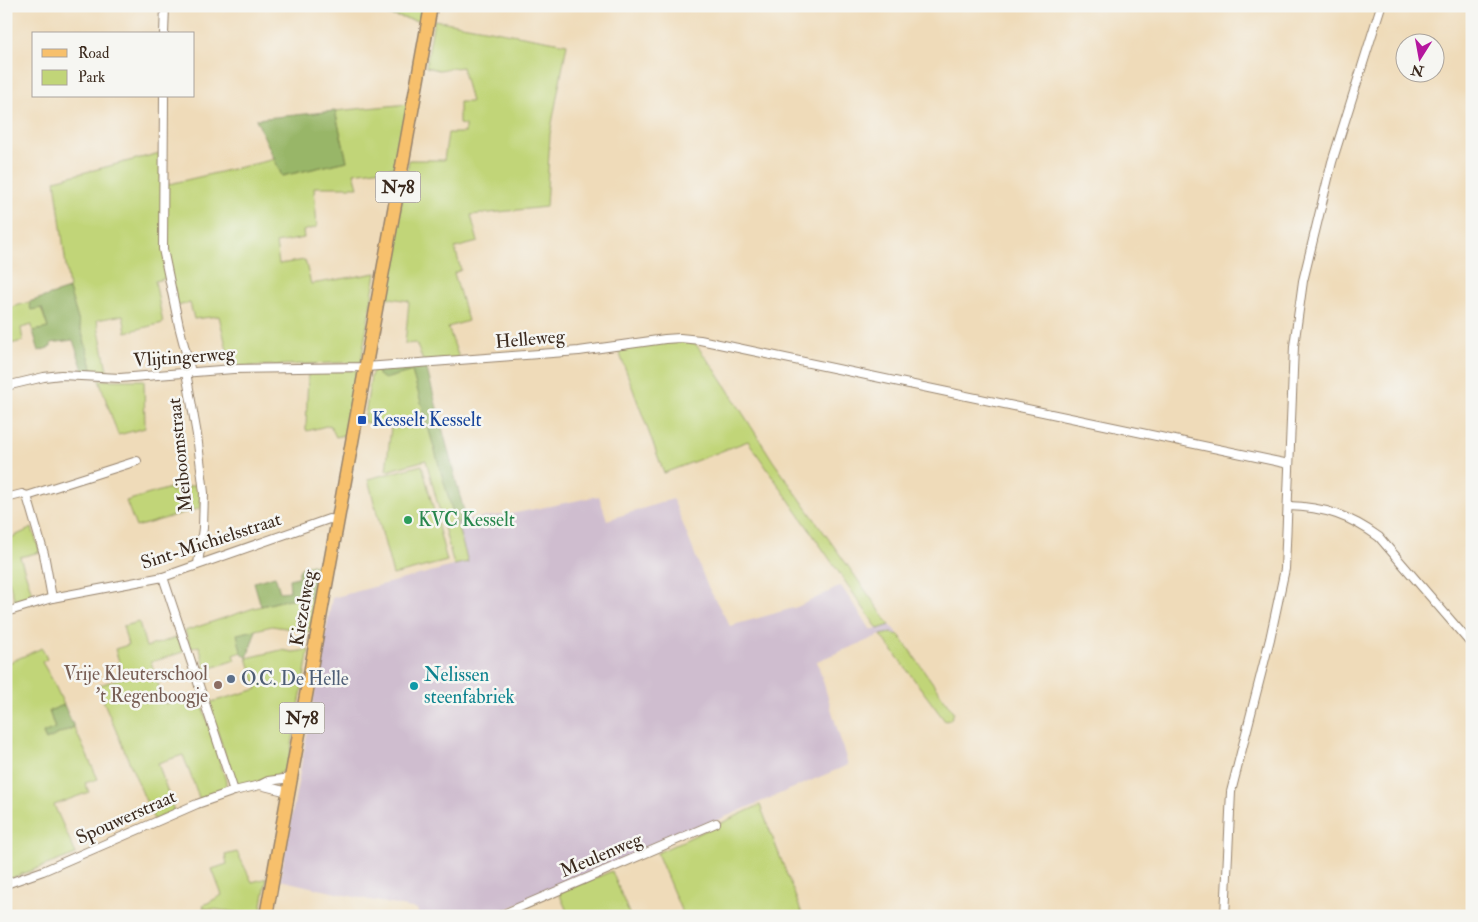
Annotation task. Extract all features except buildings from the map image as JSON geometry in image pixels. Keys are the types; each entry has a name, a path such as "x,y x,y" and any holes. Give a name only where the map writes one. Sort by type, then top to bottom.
{"main road":[{"name":"N78","path":"366,367 431,6"},
{"name":"Kiezelweg","path":"266,916 366,367"}],"street":[{"path":"164,6 164,32"},
{"path":"1225,916 1231,792 1282,585 1286,554 1294,346 1303,281 1332,162 1381,6"},
{"name":"Meiboomstraat","path":"164,98 164,249 188,372 204,493 203,528 198,564"},
{"name":"Helleweg","path":"366,367 579,351 665,339 695,340 1289,464"},
{"name":"Vlijtingerweg","path":"6,386 61,375 120,378 188,372 366,367"},
{"path":"6,498 22,494 27,496 137,461"},
{"path":"27,496 44,554 52,598"},
{"path":"1288,506 1319,508 1366,527 1380,538 1472,645"},
{"name":"Sint-Michielsstraat","path":"6,612 52,598 163,577 329,519 338,520"},
{"path":"163,577 234,791"},
{"name":"Spouwerstraat","path":"6,884 43,871 197,804 268,781 291,778"},
{"name":"Spouwerstraat","path":"260,785 288,792"},
{"name":"Meulenweg","path":"499,916 716,823"}],"shaded area":[{"path":"599,496 607,520 673,499 707,585 730,626 797,607 841,586 871,630 890,625 899,635 890,633 881,635 817,661 848,765 491,916 419,916 417,909 280,880 332,598 468,562 456,524 466,519 511,514"}],"green space":[{"path":"385,6 426,6 423,22 384,14"},
{"path":"434,20 567,44 550,134 546,207 471,215 478,242 455,248 461,270 454,273 468,321 448,327 459,358 423,361 416,343 405,344 409,301 384,297 409,160 444,160 448,133 465,133 465,125 459,124 459,102 471,102 462,67 439,70 426,67"},
{"path":"409,104 397,167 354,173 358,187 314,187 317,227 303,231 304,238 276,243 279,264 305,260 311,284 376,273 361,362 231,367 219,316 194,319 190,303 177,306 167,254 165,185 275,159 282,176 347,161 335,111"},
{"path":"335,111 347,161 282,176 256,119"},
{"path":"160,153 167,278 155,281 163,323 126,332 123,315 97,320 108,375 94,374 69,289 55,180"},
{"path":"69,289 94,374 84,373 73,340 51,343 51,347 39,351 33,331 48,328 42,308 31,310 29,302"},
{"path":"29,302 32,310 41,308 48,328 33,331 32,325 21,328 23,341 10,344 6,333 6,309"},
{"path":"670,341 694,342 716,371 773,461 890,625 878,629 748,441 664,473 618,349"},
{"path":"426,366 466,519 456,524 412,371 385,379 378,375 378,370"},
{"path":"356,370 359,373 348,434 336,437 330,425 307,431 308,372"},
{"path":"378,370 378,375 394,376 412,371 468,562 454,565 426,460 386,471 391,427 364,422 371,376 373,371"},
{"path":"99,380 144,380 145,428 118,435"},
{"name":"KVC Kesselt","path":"422,465 447,561 393,575 368,479"},
{"path":"200,483 201,508 136,527 126,501 170,488 171,492"},
{"path":"32,528 40,552 20,557 34,599 16,605 6,571 6,540"},
{"path":"312,564 324,567 318,597 289,599 261,606 254,582 275,576 280,592 290,591 289,579 298,577 299,571 302,568"},
{"path":"318,597 312,632 272,626 239,634 244,651 233,655 235,660 206,670 199,646 191,648 185,631 254,608 289,599"},
{"path":"139,622 146,647 179,637 183,652 151,662 165,704 199,695 226,781 226,787 222,791 200,800 183,755 158,763 174,811 154,820 97,686 124,677 115,649 128,645 123,626"},
{"path":"256,630 247,658 241,652 237,634"},
{"path":"890,633 899,635 954,713 950,720 945,721 881,635"},
{"path":"42,648 47,659 42,662 64,705 49,711 55,729 43,734 46,740 74,727 98,779 85,783 89,792 54,805 76,854 6,880 6,660 8,663"},
{"path":"281,650 293,652 309,650 288,767 273,776 241,785 234,781 208,703 257,689 247,658"},
{"path":"64,705 74,727 46,740 43,733 55,728 49,711"},
{"path":"760,805 803,916 690,916 688,913 683,915 657,853"},
{"path":"237,852 252,882 267,878 260,915 203,908 204,905 222,895 212,869 227,864 225,855"},
{"path":"612,871 630,916 569,916 559,893"}],"place":[{"name":"Kesselt Kesselt","path":"362,420"},
{"name":"KVC Kesselt","path":"408,520"},
{"name":"O.C. De Helle","path":"231,679"},
{"name":"Vrije Kleuterschool 't Regenboogje","path":"218,685"},
{"name":"Nelissen steenfabriek","path":"414,686"}]}
